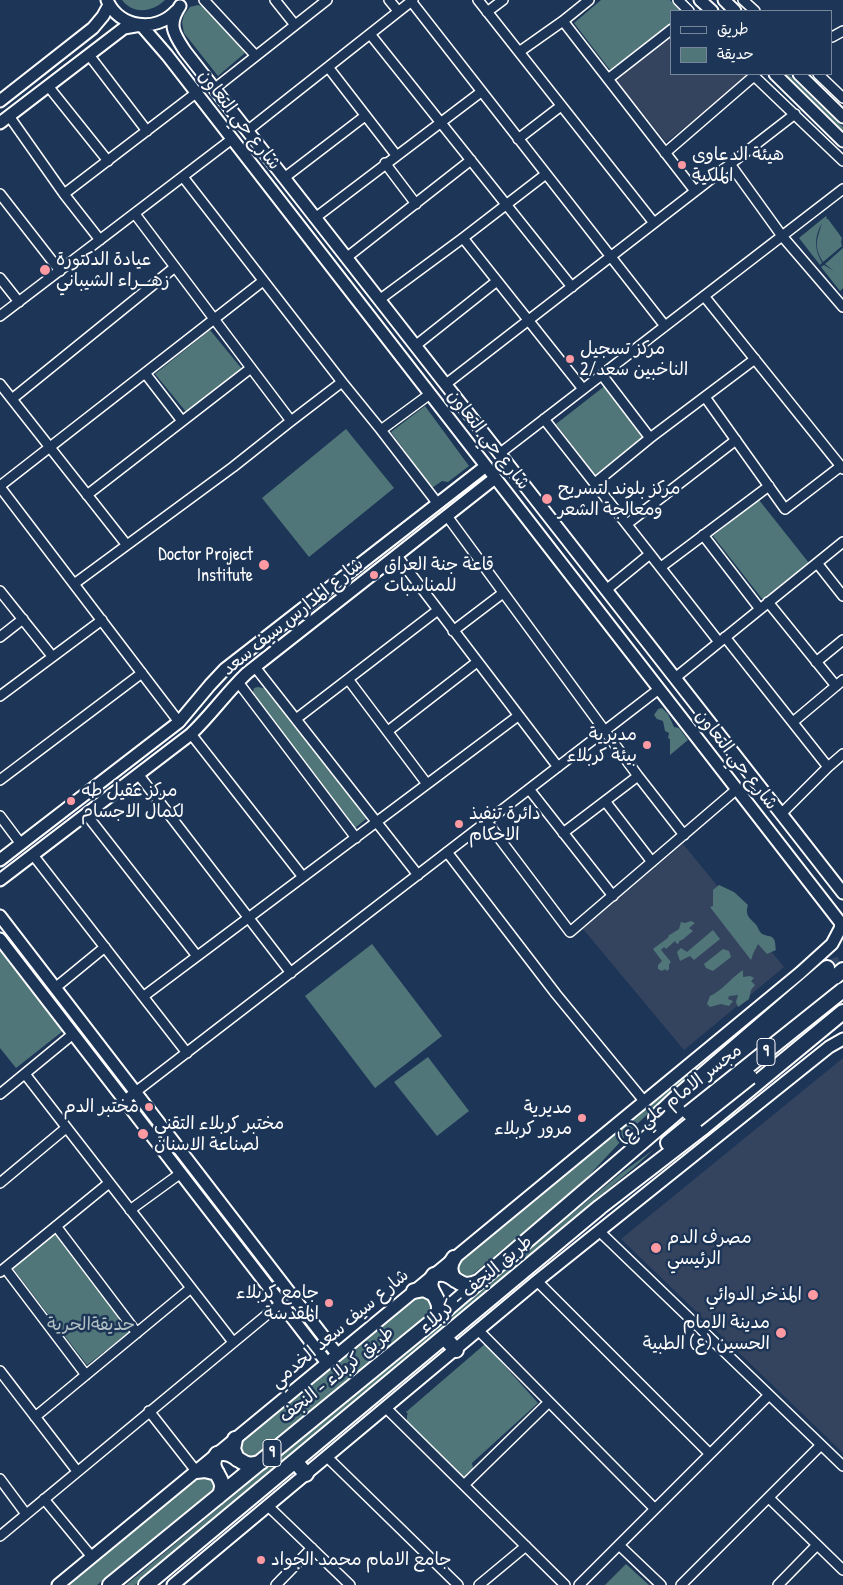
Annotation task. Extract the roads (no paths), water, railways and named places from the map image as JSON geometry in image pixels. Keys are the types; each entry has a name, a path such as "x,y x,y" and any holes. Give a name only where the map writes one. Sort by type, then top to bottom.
{"highway":[{"path":"620,1160 642,1132 677,1097 828,975 838,971 843,961"},
{"path":"586,1192 620,1160 805,1002 828,975 843,970"},
{"name":"مجسر الامام علي (ع)","path":"600,1207 692,1117 843,990"},
{"path":"805,1002 826,1026"},
{"path":"600,1207 701,1129 826,1026 842,1010"},
{"name":"مجسر الامام علي (ع)","path":"586,1192 842,1010"},
{"name":"طريق كربلاء - النجف","path":"110,1585 434,1320 586,1192"},
{"name":"طريق النجف - كربلاء","path":"146,1585 600,1207"},
{"path":"454,1258 450,1269 451,1275 455,1280"},
{"path":"434,1320 438,1315 440,1305 430,1284 434,1274 445,1273 460,1284 466,1285 479,1282"},
{"path":"414,1291 424,1289 434,1294"},
{"path":"444,1337 456,1350"},
{"path":"235,1439 233,1449 237,1459"},
{"path":"218,1497 222,1491 222,1485 221,1478 213,1463 217,1454 228,1453 243,1463 250,1465 261,1462"},
{"path":"295,1461 306,1474"},
{"path":"196,1471 205,1470 217,1473"}],"main road":[{"path":"700,0 711,10"},
{"path":"724,0 734,10"},
{"path":"108,2 119,16 140,25"},
{"path":"0,101 94,28 103,16 108,2"},
{"path":"4,120 124,28 158,23 174,13 181,3"},
{"name":"شارع حي التعاون","path":"181,3 172,21 175,36 185,51 842,892"},
{"name":"شارع حي التعاون","path":"140,25 162,49 843,926"},
{"path":"778,75 843,141"},
{"path":"800,75 843,117"},
{"path":"452,423 462,420 466,411"},
{"path":"465,439 470,430 480,429"},
{"name":"شارع المدارس سيف سعد","path":"0,860 179,722 225,669 486,466"},
{"name":"شارع المدارس سيف سعد","path":"0,880 191,734 238,682 495,478"},
{"path":"364,562 366,572 372,575"},
{"path":"349,574 358,579 358,586"},
{"path":"707,750 717,747 722,738"},
{"path":"722,770 727,760 737,758"},
{"path":"50,822 50,829 58,835"},
{"path":"38,831 46,838 46,845"},
{"path":"0,916 337,1354"},
{"name":"شارع سيف سعد الخدمي","path":"58,1585 828,949 843,926"},
{"path":"0,939 327,1363"},
{"path":"173,1585 456,1350 536,1281 829,1047 843,1039"}],"street":[{"path":"204,0 256,56"},
{"path":"274,0 295,25"},
{"path":"214,89 327,0"},
{"path":"389,0 398,11"},
{"path":"478,0 654,223"},
{"path":"487,12 503,0"},
{"path":"519,52 589,0"},
{"path":"678,0 688,10"},
{"path":"744,0 754,10"},
{"path":"247,131 412,1 665,326"},
{"path":"562,21 695,192"},
{"path":"608,79 670,31"},
{"path":"370,34 572,287"},
{"path":"89,55 147,131"},
{"path":"328,67 396,155"},
{"path":"665,153 753,75 843,161"},
{"path":"819,75 843,98"},
{"path":"48,86 108,161"},
{"path":"315,218 385,163 482,92"},
{"path":"64,194 196,93"},
{"path":"518,138 561,106"},
{"path":"446,384 795,114"},
{"path":"284,178 365,116"},
{"path":"4,120 100,240"},
{"path":"0,316 232,139"},
{"path":"346,258 471,160"},
{"path":"385,163 416,204"},
{"path":"730,164 782,236 842,302"},
{"path":"379,300 546,174"},
{"path":"183,177 438,504"},
{"path":"499,454 843,189"},
{"path":"1,197 60,271"},
{"path":"135,214 291,421"},
{"path":"463,238 583,389"},
{"path":"12,399 175,267"},
{"path":"0,278 19,302"},
{"path":"179,722 0,486 263,281"},
{"path":"415,346 497,282"},
{"path":"704,296 842,467 785,509 705,397"},
{"path":"595,483 650,438 755,359"},
{"path":"87,495 251,368"},
{"path":"145,373 182,421"},
{"path":"602,375 650,438"},
{"path":"74,584 233,467 342,382"},
{"path":"0,384 126,544"},
{"path":"381,430 430,394"},
{"path":"544,419 650,554 828,767"},
{"path":"627,524 736,440"},
{"path":"661,567 769,486"},
{"path":"447,516 638,776 684,835"},
{"path":"703,535 760,609"},
{"path":"674,678 843,542"},
{"path":"606,590 650,554"},
{"path":"396,556 558,767"},
{"path":"817,563 843,596"},
{"path":"0,591 52,656"},
{"path":"453,631 503,592"},
{"path":"768,602 816,662 839,683 792,722"},
{"path":"296,719 438,610"},
{"path":"0,637 22,619"},
{"path":"0,696 102,620"},
{"path":"816,662 843,640"},
{"path":"388,731 477,662"},
{"path":"255,668 418,875"},
{"path":"0,780 142,672"},
{"path":"348,679 427,784"},
{"path":"238,682 356,838"},
{"path":"125,1100 659,689"},
{"path":"144,996 518,716"},
{"path":"191,734 303,877"},
{"path":"781,814 843,754"},
{"path":"138,774 291,972"},
{"path":"563,833 638,776"},
{"path":"529,789 613,896"},
{"path":"487,822 570,932 737,789"},
{"path":"605,801 652,862"},
{"path":"86,814 197,956"},
{"path":"0,816 21,844"},
{"path":"447,852 556,994 644,1101"},
{"path":"33,855 187,1053"},
{"path":"56,988 105,947"},
{"path":"0,1094 73,1034"},
{"path":"24,1074 233,1342"},
{"path":"0,1183 66,1128"},
{"path":"130,1210 181,1173"},
{"path":"86,1375 2,1270 109,1183"},
{"path":"56,1226 137,1333"},
{"path":"599,1231 843,1466"},
{"path":"536,1281 709,1453"},
{"path":"35,1417 191,1288"},
{"path":"0,1536 281,1303"},
{"path":"478,1331 654,1509"},
{"path":"0,1371 77,1471"},
{"path":"579,1585 769,1395"},
{"path":"464,1485 549,1402"},
{"path":"386,1408 565,1585"},
{"path":"149,1411 196,1471"},
{"path":"681,1585 821,1446"},
{"path":"328,1457 458,1585"},
{"path":"0,1479 26,1514"},
{"path":"769,1498 843,1570"},
{"path":"44,1499 92,1557"},
{"path":"268,1506 350,1585"},
{"path":"619,1545 661,1585"},
{"path":"778,1585 817,1545"},
{"path":"479,1585 526,1546"},
{"path":"276,1585 312,1548"}],"tunnel":[{"path":"827,968 843,962"}],"place":[{"name":"هيئة الدعاوى الملكية","path":"682,165"},
{"name":"عيادة الدكتورة زهـــراء الشيباني","path":"45,270"},
{"name":"مركز تسجيل الناخبين سعد/2","path":"570,359"},
{"name":"مركز بلوند لتسريح ومعالجة الشعر","path":"547,499"},
{"name":"Doctor Project Institute","path":"264,565"},
{"name":"قاعة جنة العراق للمناسبات","path":"374,575"},
{"name":"مديرية بيئة كربلاء","path":"647,745"},
{"name":"مركز عقيل طه لكمال الاجسام","path":"71,801"},
{"name":"دائرة تنفيذ الاحكام","path":"459,824"},
{"name":"مختبر الدم","path":"149,1107"},
{"name":"مديرية مرور كربلاء","path":"582,1118"},
{"name":"مختبر كربلاء التقني لصناعة الاسنان","path":"143,1134"},
{"name":"مصرف الدم الرئيسي","path":"656,1248"},
{"name":"المذخر الدوائي","path":"813,1295"},
{"name":"جامع كربلاء المقدسة","path":"329,1303"},
{"name":"مدينة الامام الحسين (ع) الطبية","path":"781,1333"},
{"name":"جامع الامام محمد الجواد","path":"261,1560"}],"park label":[{"name":"حديقةالحرية","path":"91,1325"}]}
